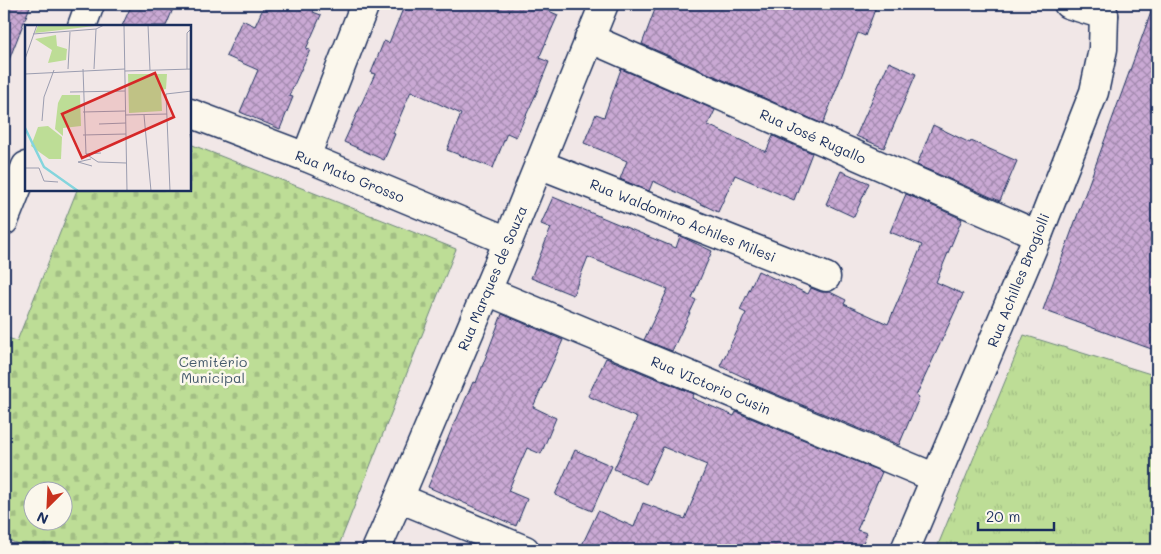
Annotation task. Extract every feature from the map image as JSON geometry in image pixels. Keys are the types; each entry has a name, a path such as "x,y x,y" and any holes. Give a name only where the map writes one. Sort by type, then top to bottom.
{"street":[{"path":"82,25 90,4"},
{"path":"306,157 365,4"},
{"name":"Rua Marques de Souza","path":"376,550 508,241 604,4"},
{"path":"1068,4 1101,10"},
{"name":"Rua Achilles Brogiolli","path":"905,550 1038,235 1094,92 1103,49 1101,10"},
{"name":"Rua José Rugallo","path":"589,38 1038,235"},
{"name":"Rua Mato Grosso","path":"191,113 306,157 508,241"},
{"name":"Rua Waldomiro Achiles Milesi","path":"539,164 826,277"},
{"path":"4,221 25,168"},
{"name":"Rua VIctorio Cusin","path":"487,291 936,478"},
{"path":"399,498 525,550"}],"green space":[{"name":"Cemitério Municipal","path":"191,144 456,249 337,550 31,550 4,538 4,337 17,341 77,191 191,191"},
{"path":"1024,335 1157,376 1157,550 936,550"}],"building":[{"path":"4,4 31,4 5,70 4,69"},
{"path":"132,4 175,4 166,25 122,25"},
{"path":"265,4 317,4 313,12 321,15 306,49 310,50 289,96 293,97 280,129 240,112 258,70 226,56 242,20 255,26"},
{"path":"405,4 533,4 558,15 539,58 549,62 536,94 516,137 507,133 493,168 447,150 461,114 411,91 384,160 344,142 375,74 371,73 384,41 389,43"},
{"path":"657,4 877,4 865,36 858,33 823,124 642,44"},
{"path":"1154,4 1157,4 1157,351 1043,310"},
{"path":"889,62 916,74 884,148 856,136"},
{"path":"621,69 715,110 708,125 766,152 773,136 812,153 794,200 735,175 718,212 653,181 649,191 620,179 627,161 584,143 596,114 604,117"},
{"path":"933,125 970,143 971,141 1017,161 1000,201 917,165"},
{"path":"841,171 869,183 854,217 826,204"},
{"path":"906,194 962,219 936,282 963,294 916,396 919,398 899,445 749,383 750,380 720,366 746,313 740,310 758,271 808,294 811,288 821,292 830,292 846,300 844,304 888,324 922,245 890,232"},
{"path":"553,197 676,248 680,236 712,251 692,298 696,300 672,351 644,340 668,289 588,257 573,295 531,278 551,228 541,224"},
{"path":"502,314 563,340 533,407 556,418 541,454 527,448 508,491 527,499 516,526 428,487 473,382 476,383"},
{"path":"606,358 694,394 692,398 734,416 736,412 882,472 857,530 867,533 860,550 594,550 582,545 598,511 634,527 643,503 685,519 707,465 663,447 646,484 614,469 637,418 588,396"},
{"path":"575,450 612,466 592,511 555,495"}]}
